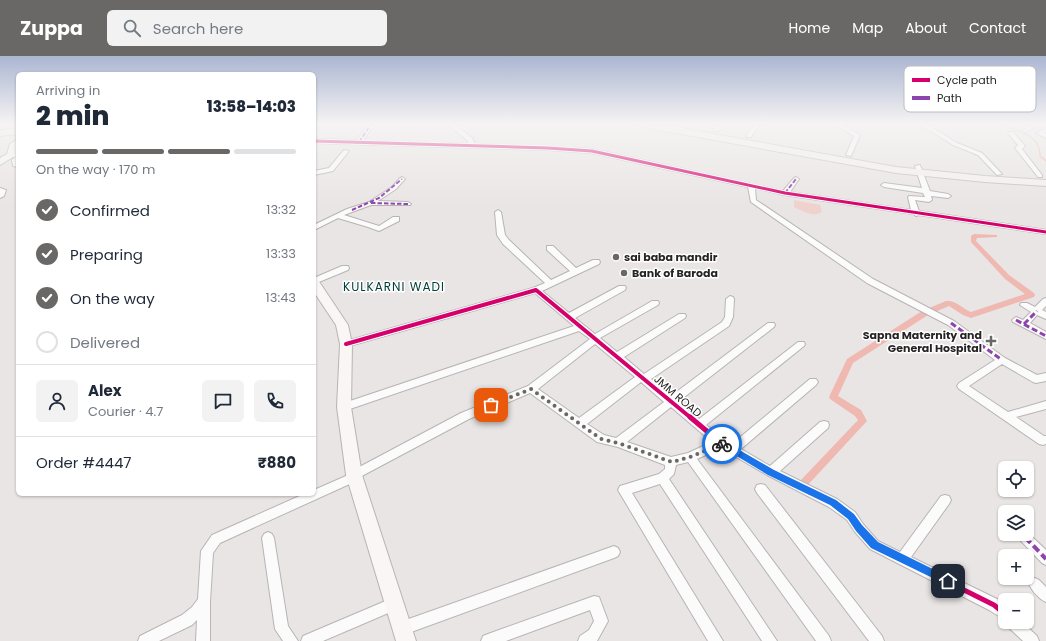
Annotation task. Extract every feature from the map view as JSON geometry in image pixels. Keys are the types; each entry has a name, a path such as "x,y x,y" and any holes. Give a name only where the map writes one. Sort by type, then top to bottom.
{"main road":[{"path":"808,150 919,170 1044,179"},
{"path":"817,150 849,155 919,170 999,174 1044,179"},
{"path":"0,162 16,155"},
{"path":"316,285 342,325 346,344 344,407 354,475 405,635"}],"street":[{"path":"582,150 592,151 785,193 916,214 1046,232"},
{"path":"849,155 851,150"},
{"path":"971,150 980,154 999,174"},
{"path":"1020,150 1044,179"},
{"path":"316,173 331,170 346,151"},
{"path":"16,155 16,165"},
{"path":"916,214 911,197 929,200 919,170"},
{"path":"316,227 349,210 371,203 394,188 402,179"},
{"path":"785,193 796,179"},
{"path":"884,185 948,196"},
{"path":"751,186 753,201 870,281 951,323 1002,360 1036,378 1046,376"},
{"path":"0,190 3,190 2,195 0,196"},
{"path":"371,203 408,204"},
{"path":"498,212 502,235 506,242 550,283"},
{"path":"338,216 371,225 379,229 396,219"},
{"path":"550,248 576,272"},
{"path":"346,344 476,302 536,290 596,262"},
{"path":"316,281 345,268"},
{"path":"569,317 622,288"},
{"name":"JMM ROAD","path":"536,290 721,443 771,472 833,503 851,516 874,545 998,608"},
{"path":"579,424 643,378 726,324 729,317 730,299"},
{"path":"1024,324 1037,311 1043,300"},
{"path":"316,494 350,479 354,475 465,416 531,389 595,339 655,303"},
{"path":"1024,305 1046,316"},
{"path":"617,357 682,316"},
{"path":"1016,320 1044,332"},
{"path":"618,443 771,325"},
{"path":"344,407 581,327"},
{"path":"699,425 802,344"},
{"path":"1002,360 962,386 1043,441 1046,440"},
{"path":"733,450 813,382"},
{"path":"531,389 601,439 618,443 672,462 690,457 721,443"},
{"path":"1007,416 1046,405"},
{"path":"771,472 824,425"},
{"path":"690,457 824,641"},
{"path":"672,462 670,471 662,478 624,490 716,641"},
{"path":"662,478 770,641"},
{"path":"761,490 877,641"},
{"path":"203,641 207,551 216,539 312,496"},
{"path":"902,559 945,500"},
{"path":"268,538 282,629 291,641"},
{"path":"1029,541 1046,560"},
{"path":"405,635 614,552"},
{"path":"1035,584 1046,596"},
{"path":"145,641 187,620 197,612 204,601"},
{"path":"488,641 594,602 601,621 592,639"},
{"path":"308,641 395,603"},
{"path":"1021,629 1032,641"}],"shaded area":[{"path":"794,200 820,205 822,212 818,214 811,214 804,212 794,207"}],"waterway":[{"path":"1039,150 1040,156 1046,161"},
{"path":"803,484 863,421 858,413 833,397 850,361 925,313 949,303 971,315 1031,295 1007,277 973,241 974,236 995,236"}],"marked path":[{"path":"352,210 379,198 402,179"},
{"path":"785,193 796,179"},
{"path":"371,203 408,204"},
{"path":"1024,324 1037,311"},
{"path":"1016,320 1046,336"},
{"path":"951,323 1002,360"},
{"path":"1029,541 1046,559"}],"cycle path":[{"path":"582,150 592,151 785,193 1046,232"},
{"path":"346,344 536,290 721,443 771,472 833,503 851,516 874,545 998,608"}],"way so far":[{"path":"491,405 531,389 601,439 618,443 672,462 690,457 721,443 722,444"}],"place":[{"name":"sai baba mandir","path":"616,257"},
{"name":"Bank of Baroda","path":"624,273"},
{"name":"Sapna Maternity and General Hospital","path":"991,341"}],"district":[{"name":"KULKARNI WADI","path":"394,286"}],"route":[{"path":"722,444 771,472 833,503 851,516 874,545 948,581"}]}
